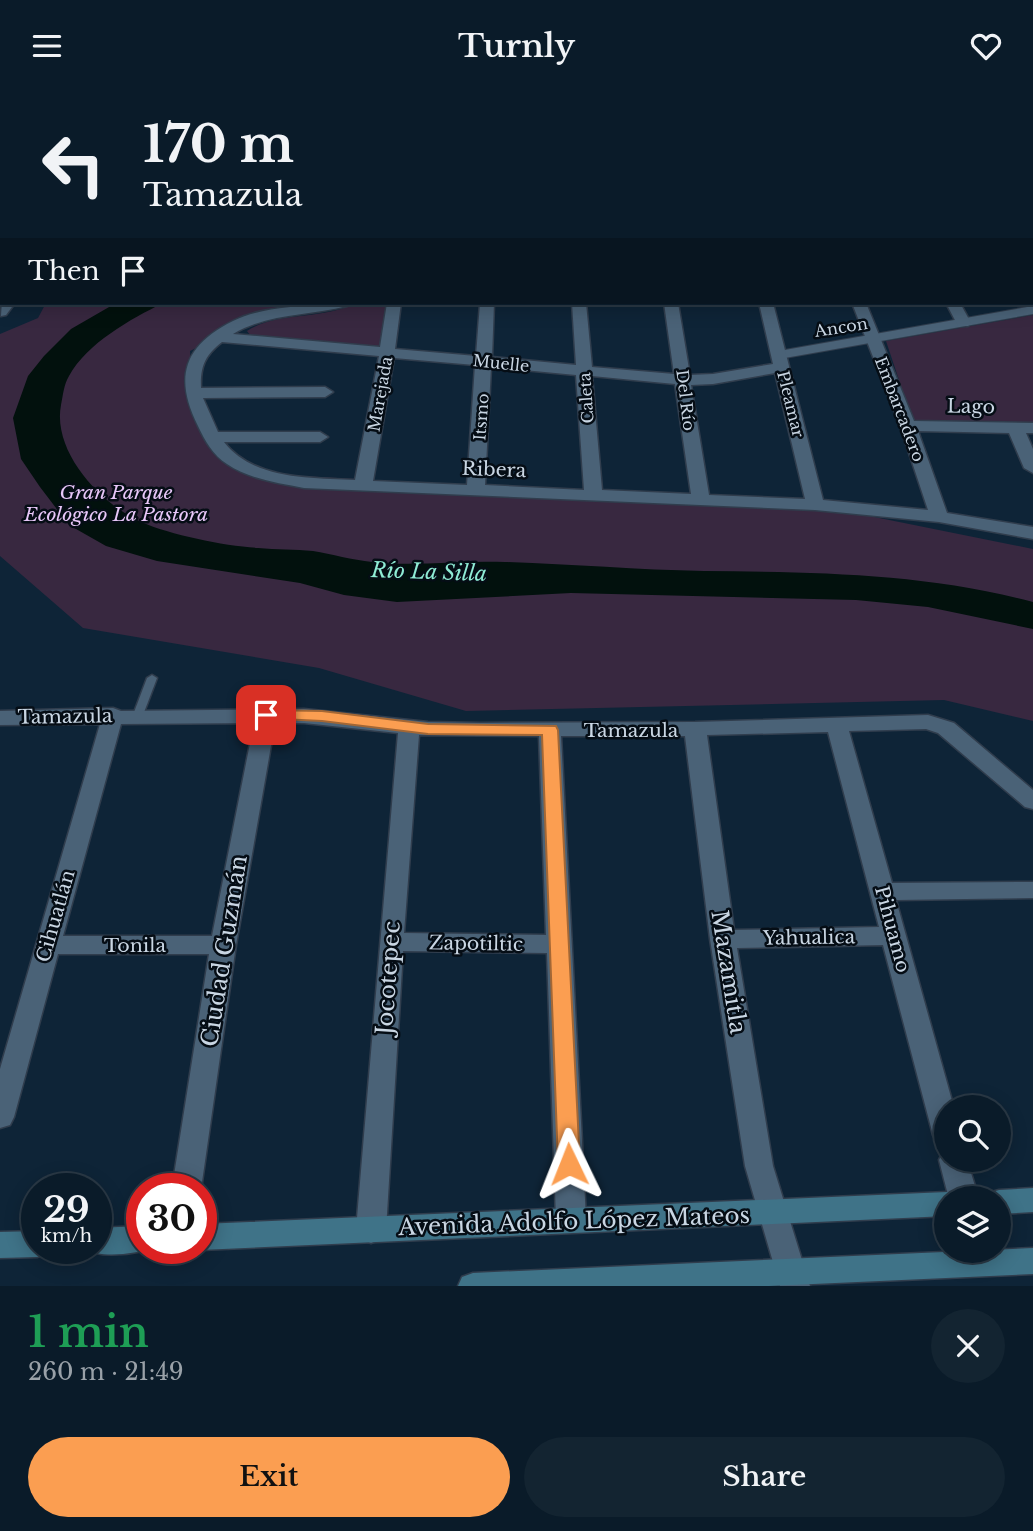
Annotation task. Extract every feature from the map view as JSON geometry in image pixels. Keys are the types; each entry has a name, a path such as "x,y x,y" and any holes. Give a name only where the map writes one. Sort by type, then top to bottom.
{"main road":[{"path":"1011,1201 1033,1200"},
{"name":"Avenida Adolfo López Mateos","path":"217,1236 934,1205"},
{"path":"0,1245 21,1244"},
{"path":"473,1286 793,1279 1033,1261"}],"street":[{"name":"Ribera","path":"331,305 248,320 219,337 195,359 191,379 193,393 212,437 234,461 267,474 304,483 815,505 939,517 1033,533"},
{"name":"Marejada","path":"363,485 394,305"},
{"name":"Itsmo","path":"476,490 487,305"},
{"name":"Caleta","path":"579,305 593,494"},
{"name":"Del Río","path":"671,305 701,498"},
{"name":"Pleamar","path":"766,305 815,505"},
{"name":"Embarcadero","path":"860,305 908,426 939,517"},
{"path":"955,305 963,323"},
{"name":"Ancon","path":"780,361 873,340 1033,310"},
{"name":"Muelle","path":"219,337 684,380 713,379 780,361"},
{"path":"193,393 324,392"},
{"name":"Lago","path":"908,426 1024,428"},
{"path":"1024,428 1033,468"},
{"path":"212,437 320,437"},
{"name":"Cihuatlán","path":"0,1118 113,715"},
{"name":"Ciudad Guzmán","path":"189,1173 223,945 266,715"},
{"name":"Tamazula","path":"0,717 322,716 409,727 550,730 928,722 946,728 1033,802"},
{"name":"Pihuamo","path":"837,725 936,1095"},
{"name":"Jocotepec","path":"371,1230 409,727"},
{"name":"Mazamitla","path":"695,729 723,939 759,1165 793,1279"},
{"path":"550,730 571,1219"},
{"path":"883,892 1033,890"},
{"name":"Yahualica","path":"723,939 894,936"},
{"name":"Zapotiltic","path":"391,942 561,944"},
{"name":"Tonila","path":"47,945 223,945"}],"lane":[{"path":"138,715 152,678"}],"green space":[{"name":"Gran Parque Ecológico La Pastora","path":"45,305 330,305 260,317 190,351 193,393 225,454 267,474 815,505 1033,549 1033,721 944,700 466,711 319,668 83,628 0,556 0,334 38,318"},
{"path":"351,305 388,305 384,344 376,347 250,335 247,331 273,320 342,309"},
{"path":"1033,315 1033,423 922,423 912,419 886,341"}],"water":[{"name":"Río La Silla","path":"113,305 159,305 111,333 77,364 65,386 60,423 72,458 96,489 126,514 153,527 230,545 313,551 389,563 505,562 787,572 911,580 992,592 1033,602 1033,629 928,607 856,600 571,593 397,602 344,595 300,583 157,561 106,546 69,525 40,487 21,459 13,418 28,376 71,329"}],"route":[{"path":"266,715 322,716 428,729 550,730 569,1164"}]}
